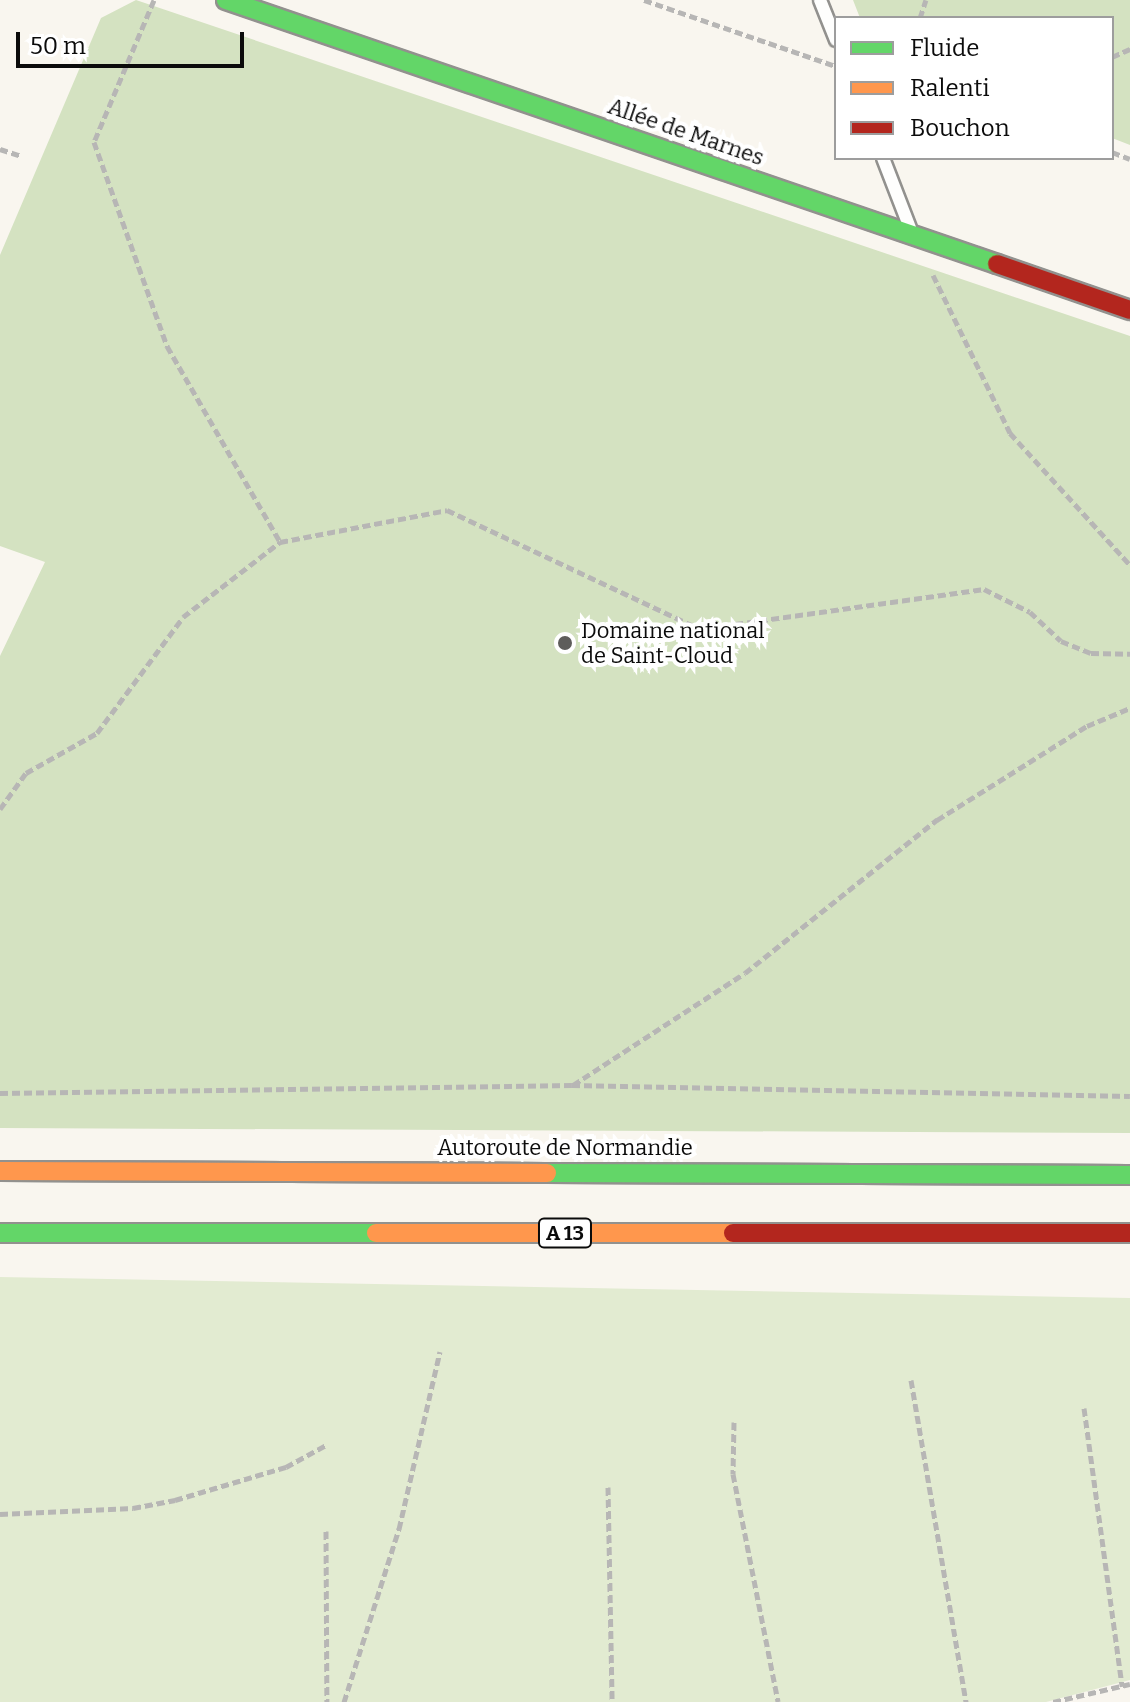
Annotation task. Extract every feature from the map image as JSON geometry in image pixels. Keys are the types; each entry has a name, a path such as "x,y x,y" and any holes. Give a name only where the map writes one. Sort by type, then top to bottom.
{"main road":[{"name":"Allée de Marnes","path":"226,0 1130,310"},
{"name":"Autoroute de Normandie","path":"0,1171 1130,1175"},
{"name":"A 13","path":"0,1233 1130,1233"}],"lane":[{"path":"820,0 834,35"},
{"path":"884,160 913,235"}],"path":[{"path":"154,0 94,142 167,346 280,542"},
{"path":"644,0 834,65"},
{"path":"0,149 22,156"},
{"path":"913,235 1010,433 1130,565"},
{"path":"0,809 26,773 97,733 183,617 280,542 447,510 700,629 984,589 1030,612 1061,641 1091,653 1130,654"},
{"path":"572,1085 745,973 937,820 1087,726 1130,708"},
{"path":"0,1093 572,1085 1130,1096"},
{"path":"344,1702 399,1529 440,1352"},
{"path":"911,1380 966,1702"},
{"path":"1084,1408 1122,1686"},
{"path":"734,1422 733,1474 778,1702"},
{"path":"0,1514 133,1508 175,1500 286,1467 326,1445"},
{"path":"608,1487 612,1702"},
{"path":"326,1531 327,1702"},
{"path":"1053,1702 1130,1684"}],"green space":[{"name":"Domaine national de Saint-Cloud","path":"136,0 1130,336 1130,1133 0,1128 0,656 45,562 0,546 0,255 101,18"},
{"path":"853,0 1130,0 1130,145 1114,139 1114,16 859,16"},
{"path":"0,1277 1130,1298 1130,1680 1046,1702 0,1702"}],"traffic: fast":[{"path":"226,0 997,264"},
{"path":"547,1173 1130,1175"},
{"path":"0,1233 376,1233"}],"traffic: slow":[{"path":"0,1171 547,1173"},
{"path":"376,1233 733,1233"}],"traffic: jam":[{"path":"997,264 1130,310"},
{"path":"733,1233 1130,1233"}],"place":[{"name":"Domaine national de Saint-Cloud","path":"565,643"}]}
